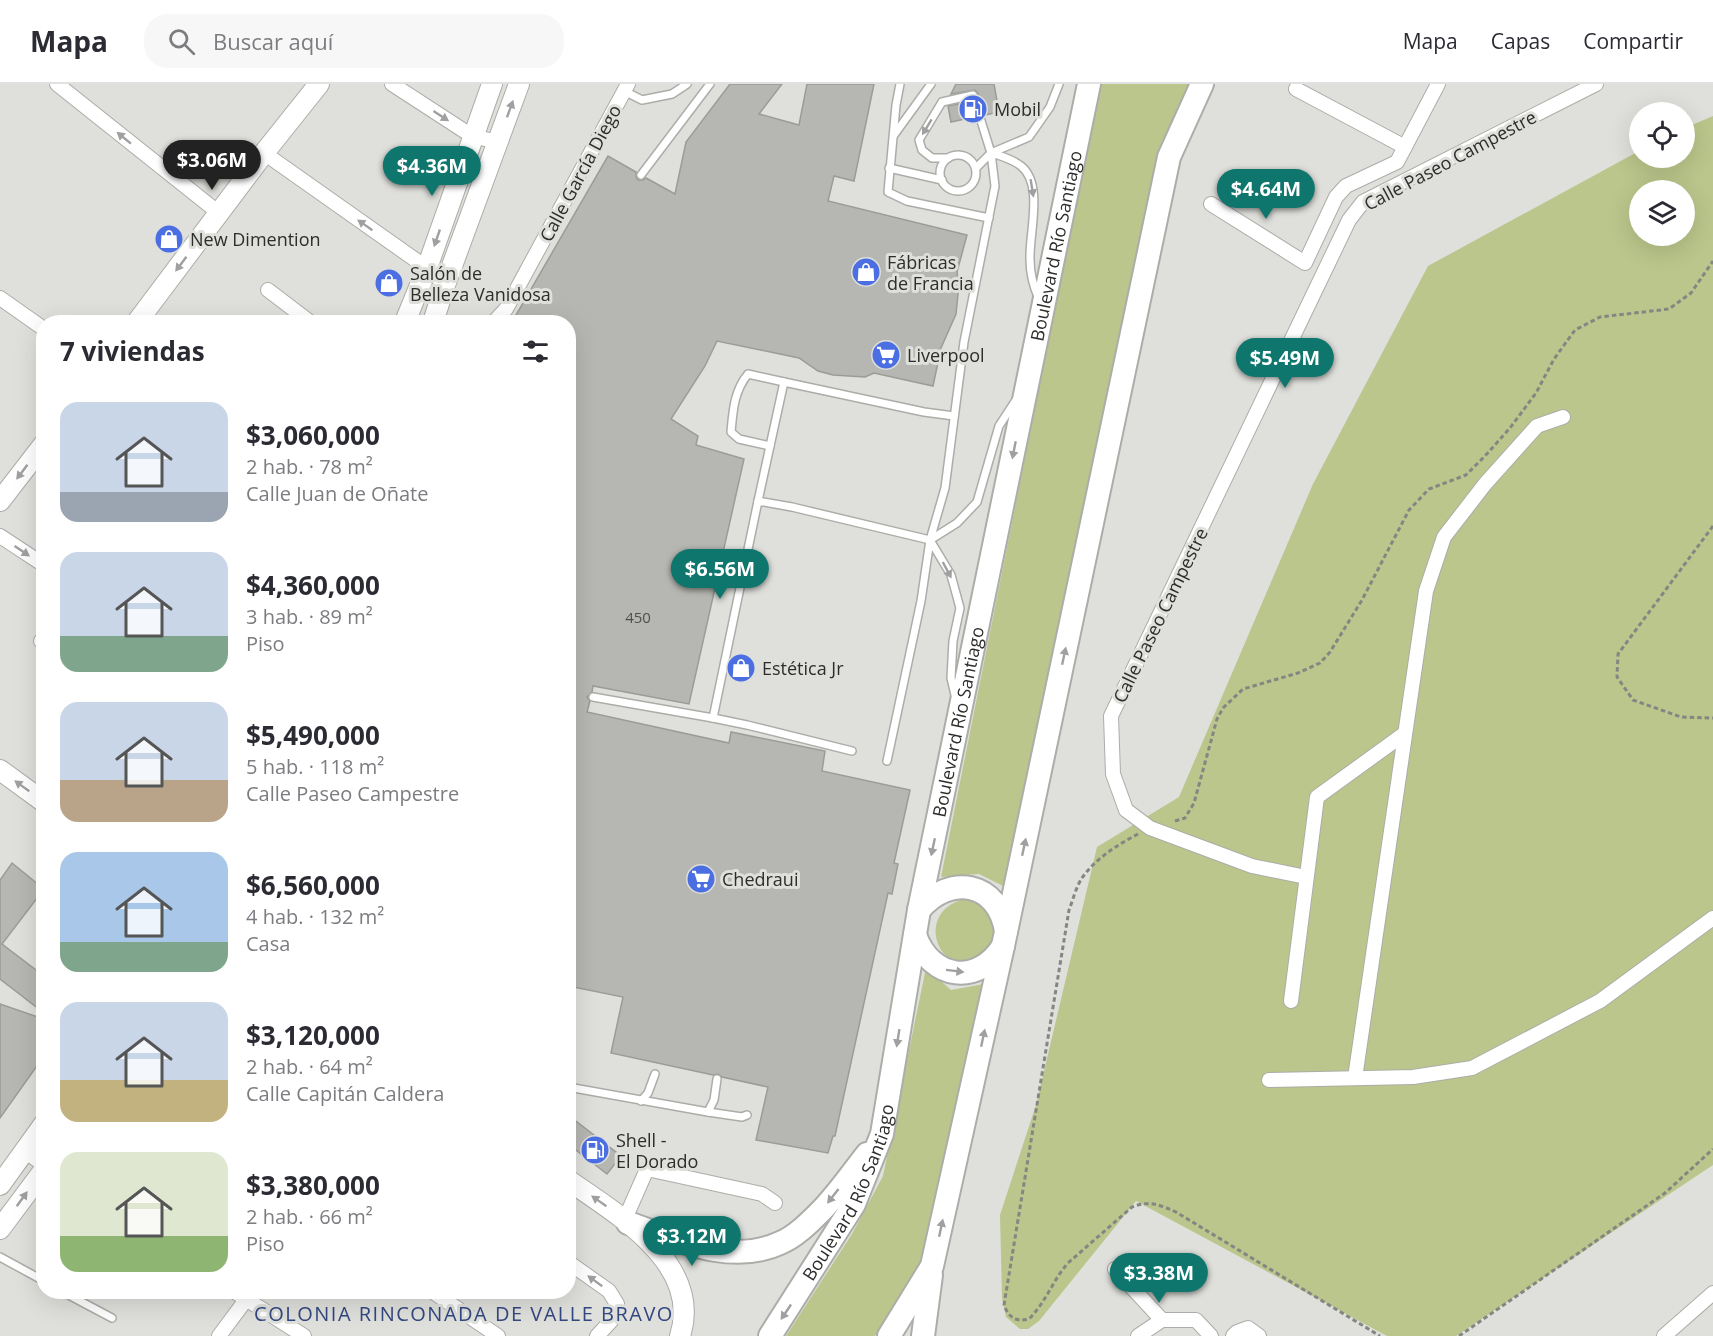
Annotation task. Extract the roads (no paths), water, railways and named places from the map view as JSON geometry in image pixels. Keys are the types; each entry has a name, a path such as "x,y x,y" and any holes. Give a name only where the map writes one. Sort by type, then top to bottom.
{"main road":[{"name":"Boulevard Río Santiago","path":"770,1336 854,1204 882,1134 919,910 1089,84"},
{"path":"923,1336 932,1266 1005,939 1170,157 1202,84"},
{"path":"915,935 919,948 932,963 949,972 962,973 975,971 987,965 996,957 1005,939 1004,920 998,908 990,898 978,891 965,887 939,892 928,899 919,910"},
{"path":"626,1221 709,1250 758,1251 781,1243 802,1229 822,1210 882,1134"},
{"path":"889,1336 932,1266"}],"street":[{"path":"57,84 219,213"},
{"path":"142,315 319,84"},
{"path":"392,84 472,136 498,142"},
{"path":"408,315 427,268 492,84"},
{"path":"436,315 519,84"},
{"path":"1211,204 1305,263 1336,197 1346,186 1397,162 1438,84"},
{"name":"Calle Paseo Campestre","path":"1306,877 1252,866 1150,828 1126,810 1113,774 1111,716 1349,220 1363,202 1596,84"},
{"name":"Calle García Diego","path":"500,315 506,309 621,86"},
{"path":"1296,89 1405,147"},
{"path":"264,153 427,268 445,285"},
{"path":"268,290 301,315"},
{"path":"0,298 36,323"},
{"path":"1355,1078 1426,591 1444,537 1485,483 1537,426 1563,417"},
{"path":"0,501 36,454"},
{"path":"0,536 36,561"},
{"path":"1291,1001 1317,797 1404,734"},
{"path":"0,770 36,795"},
{"path":"1269,1080 1413,1077 1472,1068 1600,1001 1713,918"},
{"path":"0,1185 36,1135"},
{"path":"25,1151 36,1159"},
{"path":"626,1221 647,1169 762,1194 775,1203"},
{"path":"0,1229 36,1181"},
{"path":"576,1186 626,1221 662,1255 677,1279 684,1303 685,1321 680,1336"},
{"path":"576,1267 609,1290 617,1304 611,1321 597,1336"},
{"path":"1115,1269 1162,1320"},
{"path":"1664,1336 1713,1293"},
{"path":"219,1336 242,1299"},
{"path":"252,1299 304,1336"},
{"path":"443,1299 498,1336"},
{"path":"1145,1334 1162,1320 1196,1320 1211,1336"},
{"path":"1233,1336 1237,1332 1248,1329 1259,1336"}],"lane":[{"path":"621,86 642,100 672,94 687,84"},
{"path":"641,175 710,84"},
{"path":"900,84 892,137 888,192 907,201 989,218"},
{"path":"892,137 931,84"},
{"path":"976,168 991,153 1029,137 1050,107 1059,84"},
{"path":"887,761 921,601 930,540 945,488 964,342 995,186 991,153 973,96 942,102 919,140 922,150 932,158 959,155 974,163 976,174 972,185 961,190 950,188 942,180 889,168"},
{"path":"991,153 1009,158 1022,167 1030,177 1034,192 1030,258 1032,284 1042,308"},
{"path":"942,180 941,168 948,158"},
{"path":"770,446 739,439 731,432 734,400 740,384 748,374 924,412 954,416"},
{"path":"758,501 930,540 957,524 977,502 999,426 1028,380"},
{"path":"713,718 784,382"},
{"path":"930,540 951,575 960,608 953,641 951,678 960,719"},
{"path":"593,697 747,725 852,751"},
{"path":"641,1101 648,1093 655,1074"},
{"path":"708,1112 714,1100 717,1079"},
{"path":"576,1089 708,1112 742,1117 747,1115"},
{"path":"0,1257 36,1277"},
{"path":"76,1299 112,1318"}],"place":[{"name":"Mobil","path":"973,109"},
{"name":"New Dimention","path":"169,239"},
{"name":"Fábricas de Francia","path":"866,272"},
{"name":"Salón de Belleza Vanidosa","path":"389,283"},
{"name":"Liverpool","path":"886,355"},
{"name":"Estética Jr","path":"741,668"},
{"name":"Chedraui","path":"701,879"},
{"name":"Shell - El Dorado","path":"595,1150"}],"district":[{"name":"COLONIA RINCONADA DE VALLE BRAVO","path":"464,1313"}]}
